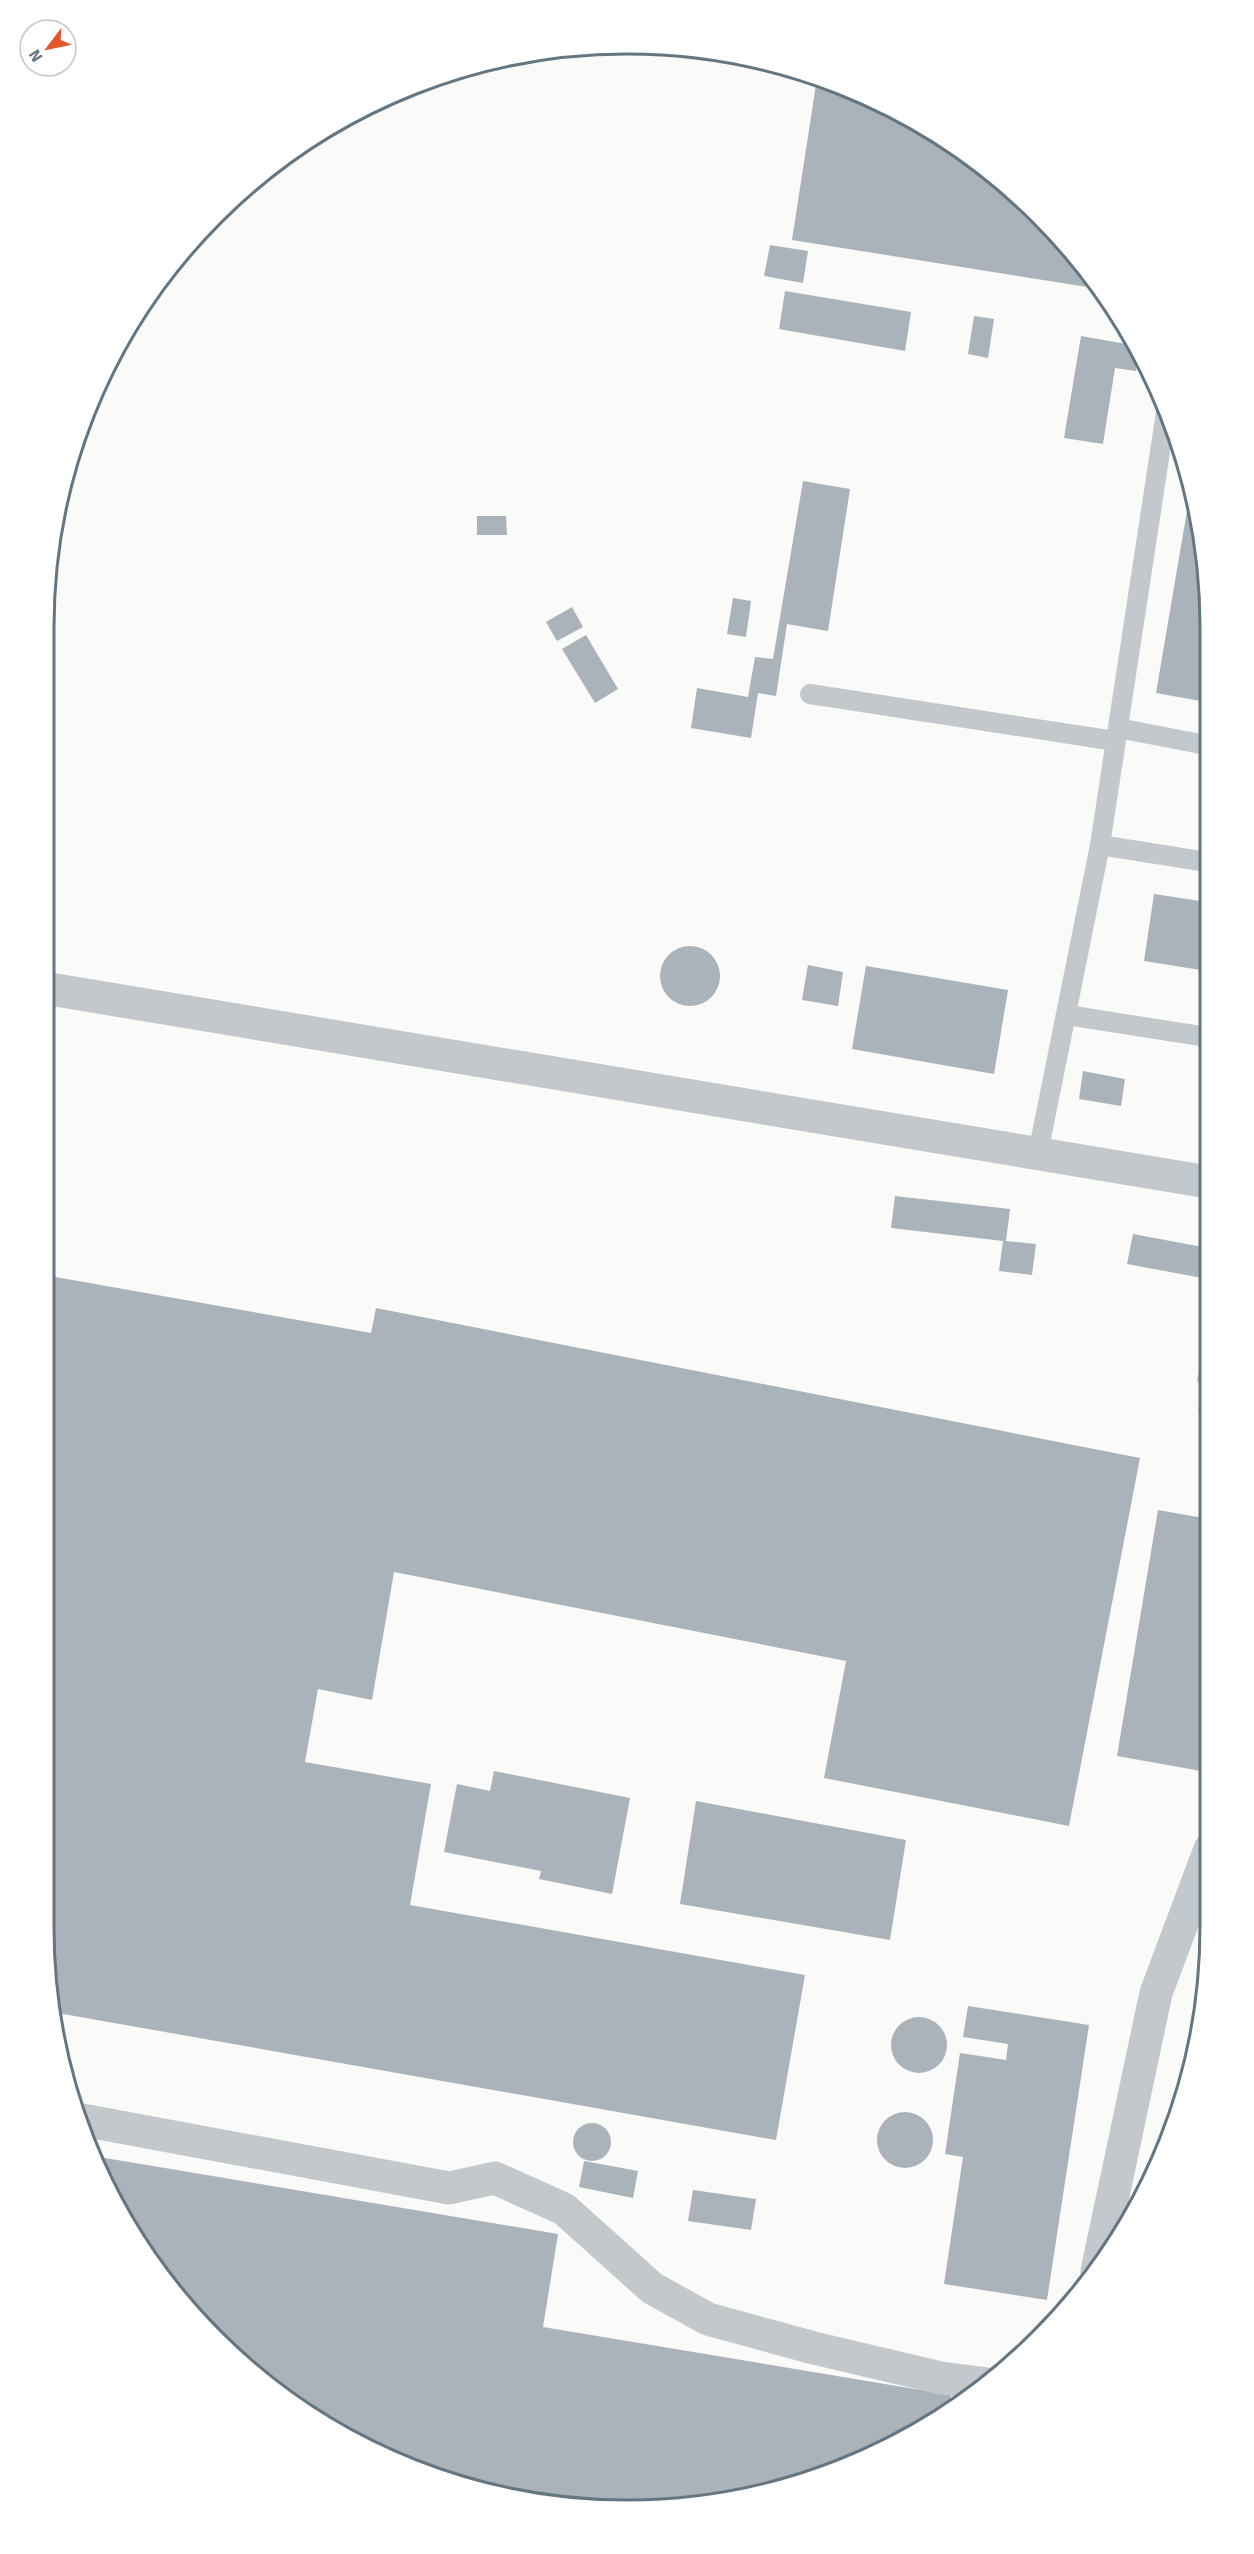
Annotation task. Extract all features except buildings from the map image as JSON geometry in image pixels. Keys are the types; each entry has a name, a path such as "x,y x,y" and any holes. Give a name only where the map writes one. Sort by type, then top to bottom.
{"street":[{"path":"54,990 1200,1181"},
{"path":"1102,2246 1156,1993 1200,1875"},
{"path":"88,2121 449,2188 495,2178 564,2209 652,2288 708,2319 883,2365 941,2378 975,2382"}],"lane":[{"path":"1038,1153 1100,845 1164,427"},
{"path":"810,694 1200,745"},
{"path":"1100,845 1200,861"},
{"path":"1067,1015 1200,1035"}]}
